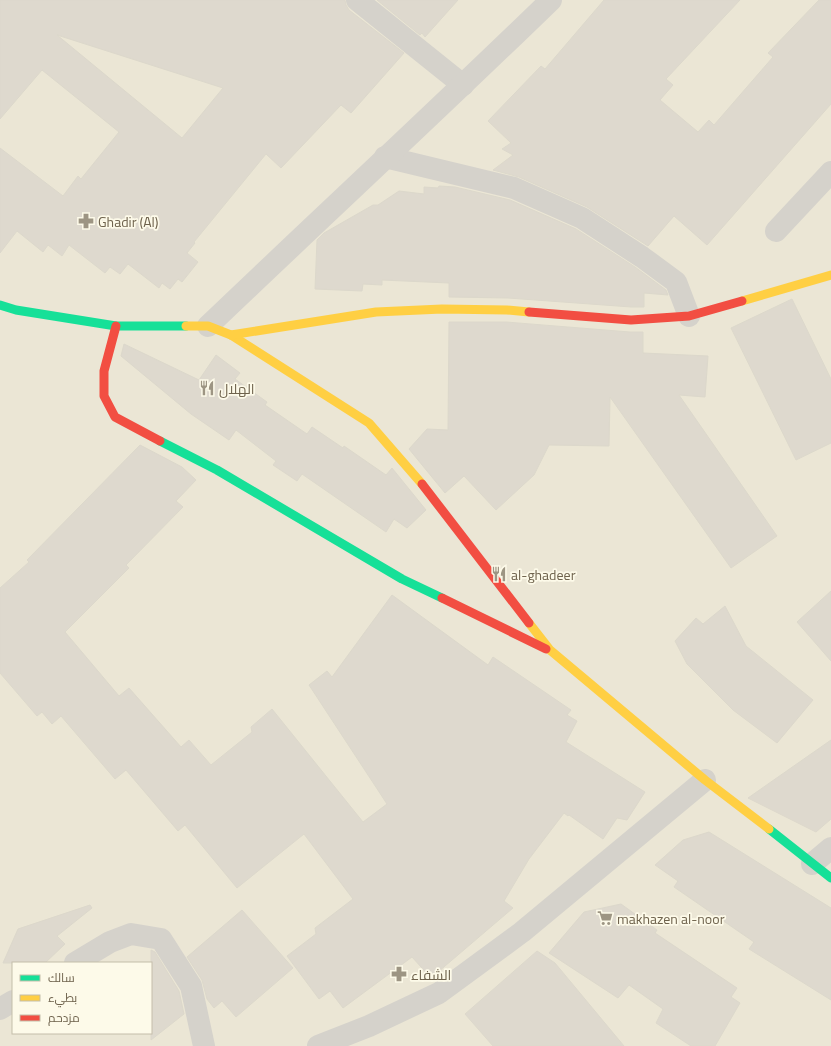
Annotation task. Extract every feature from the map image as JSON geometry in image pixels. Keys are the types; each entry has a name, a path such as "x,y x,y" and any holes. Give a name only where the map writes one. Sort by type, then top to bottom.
{"street":[{"path":"357,0 463,85"},
{"path":"208,326 551,0"},
{"path":"385,158 514,188 582,218 642,257 676,282 688,316"},
{"path":"776,231 831,172"},
{"path":"231,335 376,312 442,309 507,310 631,320 688,316 831,275"},
{"path":"0,306 16,310 116,326 208,326 231,335 369,423 411,470 550,650 705,780 831,878"},
{"path":"116,326 104,371 104,396 115,417 143,433 217,470 402,579 550,650"},
{"path":"318,1046 369,1026 439,994 522,932 705,780"},
{"path":"812,864 831,848"},
{"path":"77,962 110,942 131,934 161,938 191,986 204,1046"},
{"path":"0,1010 12,1002"}],"shaded area":[{"path":"0,0 831,0 831,1046 0,1046"}],"building":[{"path":"0,0 345,0 349,10 404,53 351,113 341,105 281,168 266,154 194,242 195,243 187,253 198,262 182,282 178,279 170,289 162,283 159,288 128,264 120,274 110,267 105,273 69,245 62,256 48,245 43,252 17,231 0,253 0,148 63,196 78,176 81,179 119,132 42,70 0,119","holes":["57,35 223,88 182,138"]},
{"path":"377,0 458,0 425,37 422,33 420,35"},
{"path":"604,0 740,0 666,79 673,85 660,100 698,132 709,120 714,125 773,57 768,53 819,0 831,0 831,104 707,245 674,216 648,246 587,207 519,177 493,170 513,155 502,149 511,143 488,121 541,66 545,69"},
{"path":"439,186 455,187 510,200 576,229 635,267 666,290 668,295 644,293 644,307 631,307 508,298 449,297 449,283 382,280 382,285 363,284 362,291 315,289 317,240 324,233 373,205 378,205 399,191 424,194 424,187 438,188"},
{"path":"792,299 831,379 831,443 796,460 731,328"},
{"path":"449,322 506,322 643,332 643,353 708,356 705,397 679,395 777,536 731,568 610,397 609,446 549,445 534,475 496,510 464,476 445,493 409,449 427,429 448,430"},
{"path":"124,344 199,380 216,355 240,373 235,379 267,402 265,405 307,434 312,427 343,448 344,446 386,475 392,468 426,510 407,528 394,519 386,532 302,474 297,481 273,465 276,461 236,430 229,440 191,414 121,356"},
{"path":"140,445 182,467 196,480 176,501 183,507 126,565 129,568 65,632 119,696 129,688 181,747 189,740 211,765 252,732 251,727 272,709 363,822 387,804 309,685 327,671 332,677 392,595 488,665 493,657 571,710 567,715 577,721 566,742 645,792 627,820 617,818 603,839 564,813 529,859 504,901 513,908 431,978 412,957 343,1008 330,991 319,999 287,956 316,934 315,928 353,899 304,834 237,888 185,825 178,831 126,770 115,779 61,716 52,724 42,712 37,716 0,673 0,588 29,562 27,560"},
{"path":"831,591 831,661 797,622"},
{"path":"725,606 746,646 813,700 777,743 733,710 687,664 675,641 696,618 703,624"},
{"path":"831,740 831,819 816,832 748,798"},
{"path":"709,832 831,908 831,1000 749,949 754,942 674,887 678,881 655,865 683,840"},
{"path":"621,904 657,930 655,933 737,988 731,997 740,1003 715,1046 691,1046 656,1023 663,1009 629,985 618,998 549,953 584,912"},
{"path":"90,905 92,908 57,936 65,944 46,962 3,963 18,929"},
{"path":"242,910 293,968 236,1017 222,1001 214,1008 207,999 202,980 187,957"},
{"path":"151,950 155,952 179,991 184,1014 151,1040 152,962"},
{"path":"537,951 555,963 624,1046 493,1046 465,1014"}],"traffic: fast":[{"path":"0,305 16,310 116,326 186,326"},
{"path":"160,441 217,470 402,579 442,598"},
{"path":"769,829 831,878"}],"traffic: slow":[{"path":"742,301 831,275"},
{"path":"231,335 376,312 442,309 507,310 529,312"},
{"path":"186,326 208,326 231,335 369,423 422,484"},
{"path":"529,623 550,650 705,780 769,829"}],"traffic: jam":[{"path":"529,312 631,320 689,316 742,301"},
{"path":"116,326 104,371 104,396 115,417 160,441"},
{"path":"422,484 529,623"},
{"path":"442,598 546,649"}],"place":[{"name":"Ghadir (Al)","path":"86,221"},
{"name":"الهلال","path":"207,388"},
{"name":"al-ghadeer","path":"499,574"},
{"name":"makhazen al-noor","path":"605,918"},
{"name":"الشفاء","path":"399,974"}]}
